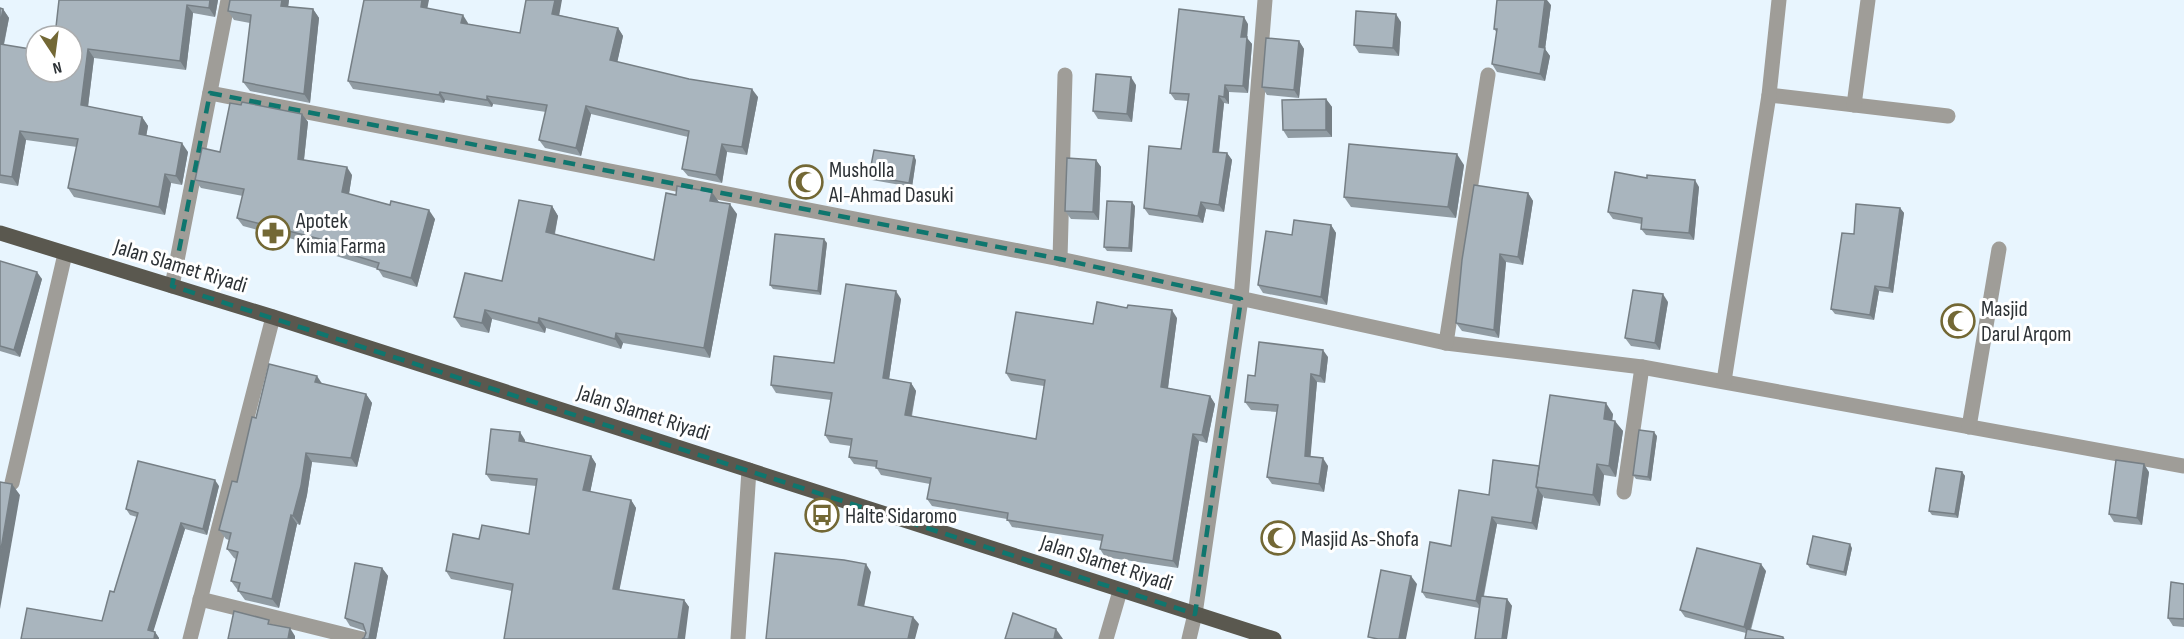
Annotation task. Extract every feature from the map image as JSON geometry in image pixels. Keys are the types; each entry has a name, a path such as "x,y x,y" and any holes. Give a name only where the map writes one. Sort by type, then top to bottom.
{"main road":[{"name":"Jalan Slamet Riyadi","path":"0,233 273,318 1274,639"}],"street":[{"path":"172,286 228,0"},
{"path":"1189,639 1195,614 1241,299 1265,0"},
{"path":"1724,381 1769,95 1779,0"},
{"path":"1854,105 1868,0"},
{"path":"1060,259 1065,75"},
{"path":"1446,343 1488,75"},
{"path":"210,93 1060,259 1446,343 1642,367 2184,466"},
{"path":"1769,95 1948,116"},
{"path":"1969,427 1999,249"},
{"path":"12,483 65,254"},
{"path":"190,639 273,318"},
{"path":"1624,492 1642,367"},
{"path":"738,639 749,470"},
{"path":"1106,639 1120,591"},
{"path":"200,599 362,639"}],"highlighted area":[{"path":"210,93 1060,259 1241,299 1195,614 172,286"}],"building":[{"path":"59,0 210,0 209,8 187,5 180,61 88,49 84,81 84,24 56,24"},
{"path":"230,0 282,0 281,6 313,9 304,94 243,82 251,15 228,11"},
{"path":"364,0 422,0 421,7 463,15 461,23 520,33 526,0 555,0 552,14 618,28 610,60 689,79 752,89 742,147 722,144 716,175 682,169 689,131 586,106 576,148 539,140 547,105 487,96 487,100 440,92 439,95 348,81"},
{"path":"1497,0 1545,0 1539,47 1545,48 1540,74 1492,64 1497,29 1494,29"},
{"path":"0,8 3,9 0,25"},
{"path":"1179,9 1244,17 1241,37 1247,37 1243,86 1225,85 1224,97 1219,96 1213,152 1227,153 1219,205 1201,202 1198,216 1144,208 1149,146 1181,149 1189,94 1170,93"},
{"path":"1356,11 1396,14 1393,48 1354,45"},
{"path":"1266,38 1299,41 1294,90 1262,87"},
{"path":"0,44 24,48 24,84 84,84 81,105 142,117 139,134 182,143 176,176 165,174 159,207 68,188 78,139 20,131 12,177 0,175"},
{"path":"1096,74 1131,77 1127,114 1093,111"},
{"path":"1326,99 1326,130 1283,130 1282,100"},
{"path":"242,102 302,114 298,159 347,167 342,192 390,205 391,201 429,210 411,278 377,269 379,263 330,248 332,242 237,218 244,189 195,180 202,148 220,152 230,103 241,105"},
{"path":"1349,144 1457,154 1448,207 1344,197"},
{"path":"874,150 914,156 909,183 869,176"},
{"path":"1067,158 1096,160 1093,212 1065,211"},
{"path":"1615,172 1647,178 1647,175 1695,180 1689,233 1641,229 1642,218 1608,212"},
{"path":"1474,185 1528,193 1518,257 1500,254 1494,330 1456,323 1462,260"},
{"path":"677,186 712,192 710,201 730,204 704,348 616,333 615,339 539,318 538,323 485,310 482,323 454,317 465,273 502,281 519,200 552,206 546,232 654,260 666,193 676,195"},
{"path":"1107,201 1132,202 1129,248 1104,247"},
{"path":"1856,204 1900,208 1889,288 1875,286 1870,315 1831,309 1842,233 1854,234"},
{"path":"1294,220 1331,225 1321,297 1258,285 1266,231 1292,235"},
{"path":"775,234 824,239 818,291 770,285"},
{"path":"0,261 37,272 14,350 0,346"},
{"path":"846,284 896,291 883,378 911,383 905,415 1036,439 1045,380 1006,373 1016,312 1093,324 1097,302 1127,308 1128,305 1172,310 1161,387 1210,396 1202,435 1193,434 1173,561 1100,549 1103,535 1007,520 1008,513 927,499 931,478 876,468 877,461 849,457 852,439 825,435 832,393 771,385 774,356 834,363"},
{"path":"1633,290 1663,294 1655,343 1625,338"},
{"path":"1259,342 1323,350 1320,376 1311,374 1305,456 1323,458 1319,484 1267,477 1278,405 1245,402 1248,375 1255,376"},
{"path":"269,364 317,376 315,382 366,394 351,458 306,453 301,486 293,516 291,515 272,599 238,591 240,583 231,581 238,552 227,549 231,533 219,530 232,481 237,482 252,417 256,418"},
{"path":"1550,395 1606,403 1604,419 1615,421 1609,466 1597,464 1593,495 1536,487"},
{"path":"491,429 520,432 519,441 591,456 583,490 631,500 613,589 684,600 678,639 504,639 513,584 446,571 453,534 479,539 482,525 529,534 537,479 486,474"},
{"path":"1639,430 1654,432 1648,477 1633,475"},
{"path":"1493,460 1539,466 1536,487 1538,489 1532,523 1492,517 1476,601 1422,592 1430,542 1451,546 1459,490 1489,495"},
{"path":"2116,460 2144,464 2137,518 2109,514"},
{"path":"138,461 215,480 203,529 181,523 148,630 155,632 154,639 21,639 27,608 102,621 110,591 114,592 138,513 126,509"},
{"path":"1936,468 1962,472 1955,514 1929,511"},
{"path":"0,482 12,484 0,555"},
{"path":"1813,536 1850,544 1844,572 1807,564"},
{"path":"1697,548 1761,564 1744,627 1680,610"},
{"path":"775,553 866,564 858,605 913,617 908,639 766,639"},
{"path":"355,563 382,568 369,639 362,639 366,633 363,624 345,618"},
{"path":"1381,570 1411,576 1399,639 1368,637"},
{"path":"2171,582 2184,584 2184,619 2168,618"},
{"path":"1481,596 1507,599 1502,639 1475,639"},
{"path":"234,611 269,620 268,624 290,628 288,639 228,639"},
{"path":"1013,613 1056,629 1054,639 1005,639"},
{"path":"1747,629 1783,637 1783,639 1745,639"}],"place":[{"name":"Musholla Al-Ahmad Dasuki","path":"806,182"},
{"name":"Apotek Kimia Farma","path":"273,233"},
{"name":"Masjid Darul Arqom","path":"1958,321"},
{"name":"Halte Sidaromo","path":"822,515"},
{"name":"Masjid As-Shofa","path":"1278,538"}]}
